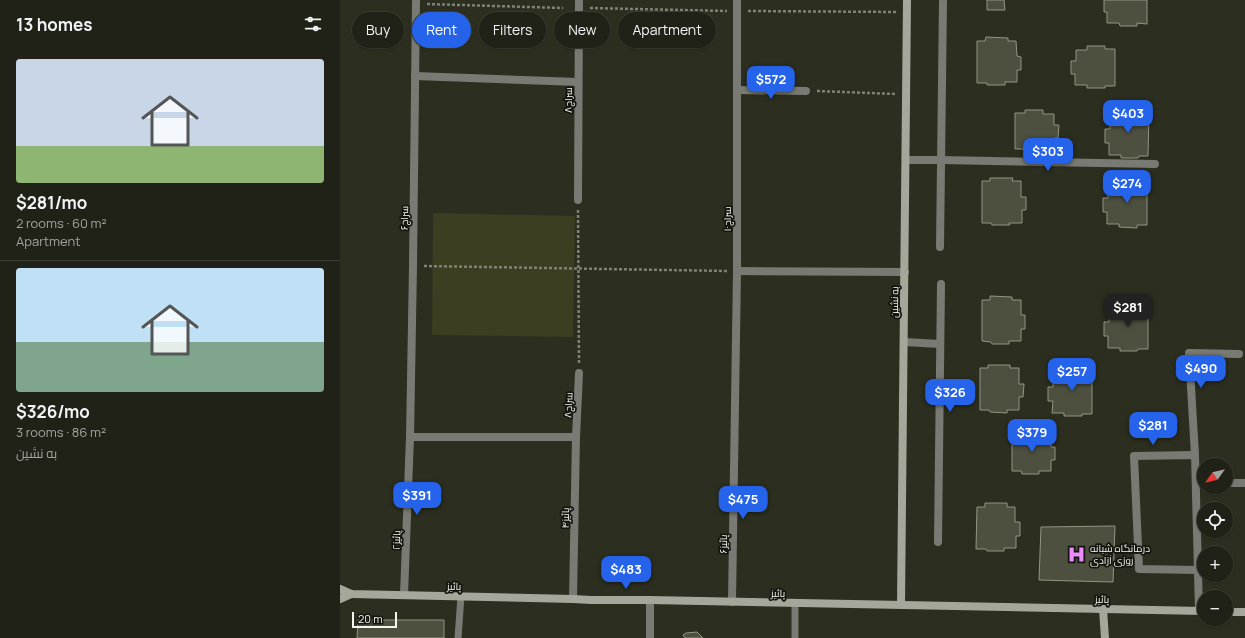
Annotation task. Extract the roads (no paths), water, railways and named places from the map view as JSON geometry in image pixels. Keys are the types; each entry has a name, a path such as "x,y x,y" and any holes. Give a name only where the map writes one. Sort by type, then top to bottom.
{"street":[{"name":"سراج۱۰","path":"734,438 737,271 737,0"},
{"name":"به نشین","path":"901,605 908,0"},
{"path":"940,248 943,0"},
{"name":"سراج۶","path":"410,437 416,2"},
{"name":"سراج۸","path":"578,200 579,4"},
{"path":"415,76 578,82"},
{"path":"737,90 806,91"},
{"path":"906,160 1155,164"},
{"path":"737,271 905,272"},
{"path":"938,542 941,284"},
{"path":"904,342 940,344"},
{"path":"1197,466 1195,455 1189,353 1239,354"},
{"name":"۸سراج","path":"576,437 579,373"},
{"path":"410,437 576,437"},
{"name":"پائیز۲","path":"404,595 410,437"},
{"name":"پائیز۴","path":"573,599 576,437"},
{"name":"پائیز۶","path":"732,602 734,438"},
{"path":"1195,455 1134,456 1139,569 1197,570"},
{"path":"1233,483 1245,482"},
{"path":"1199,546 1200,494"},
{"path":"340,589 351,594"},
{"path":"340,599 351,594"},
{"name":"پائیز","path":"351,594 591,600 1197,611"},
{"path":"650,600 650,638"},
{"path":"1103,609 1105,638"},
{"path":"1233,612 1245,612"}],"lane":[{"path":"458,638 461,596"},
{"path":"795,603 795,638"}],"place":[{"name":"درمانگاه شبانه روزی آزادی","path":"1077,554"}]}
